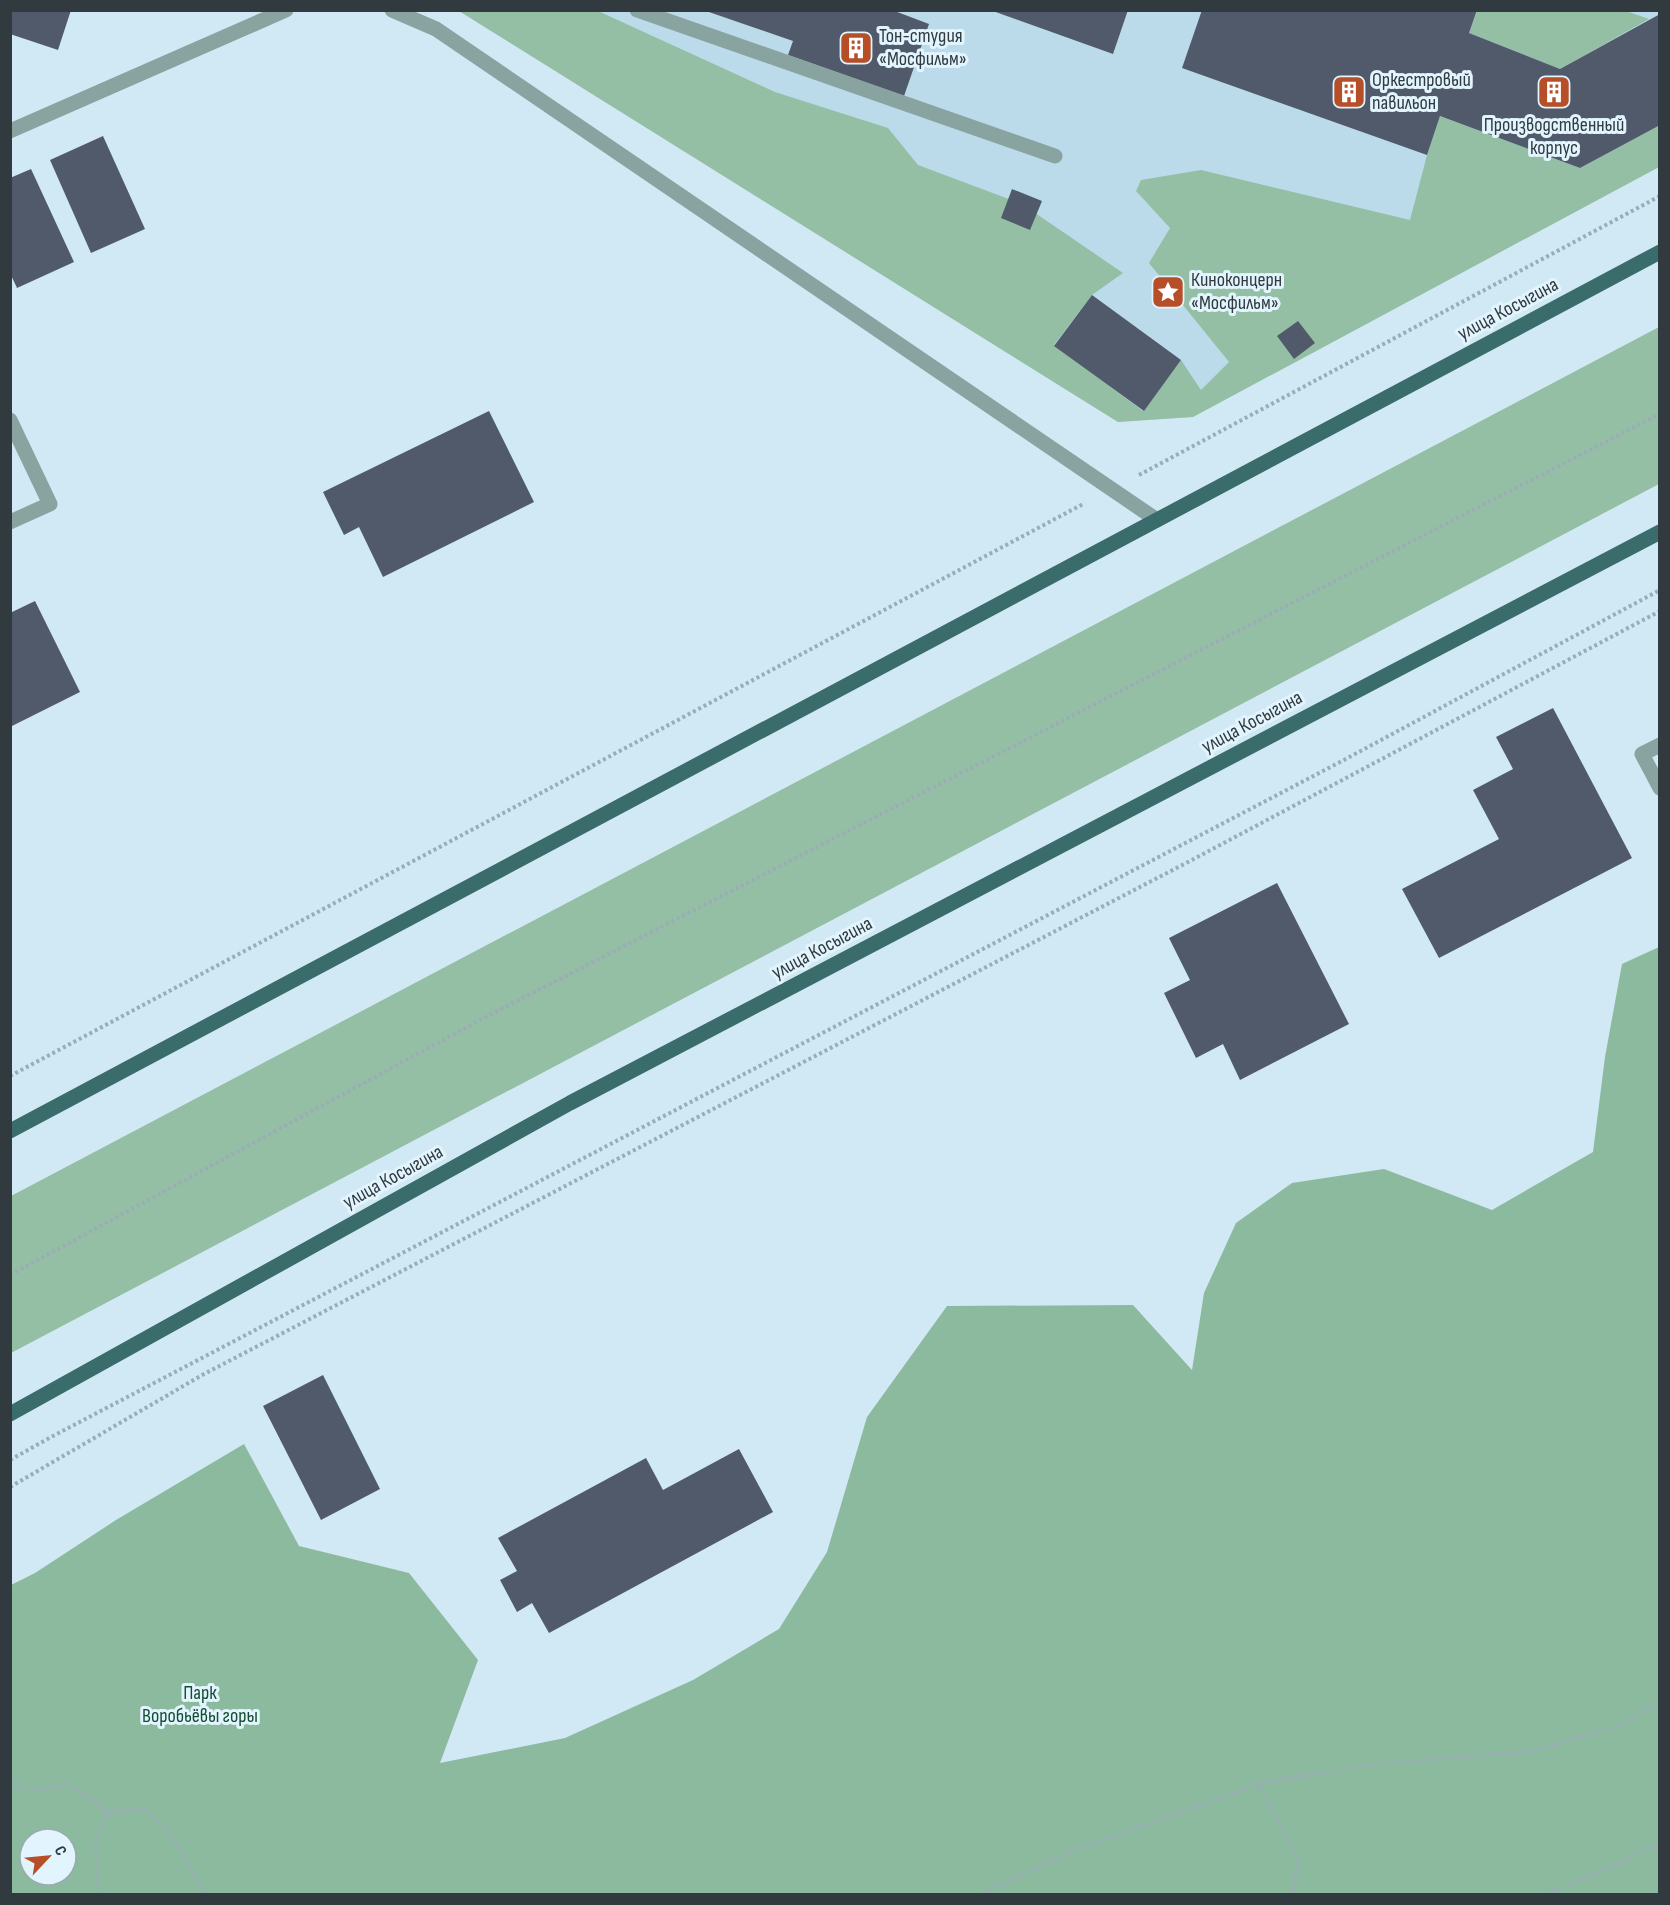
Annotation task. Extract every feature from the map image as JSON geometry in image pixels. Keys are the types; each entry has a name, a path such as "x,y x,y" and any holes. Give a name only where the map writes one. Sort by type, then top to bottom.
{"main road":[{"name":"улица Косыгина","path":"10,1131 1659,252"},
{"name":"улица Косыгина","path":"10,1414 570,1103 1659,532"}],"lane":[{"path":"10,131 286,10"},
{"path":"392,10 436,29 1157,520"},
{"path":"638,10 1055,156"},
{"path":"10,420 50,504 10,522"},
{"path":"1659,744 1642,754 1659,788"}],"path":[{"path":"10,1076 1659,196"},
{"path":"10,1275 480,1020 1659,414"},
{"path":"10,1460 1342,761 1659,590"},
{"path":"10,1487 204,1374 1168,872 1659,611"},
{"path":"982,1894 1071,1851 1258,1784 1357,1766 1533,1751 1621,1725 1659,1701"},
{"path":"10,1781 24,1791 71,1785 108,1814 141,1809 161,1822 196,1875 204,1894"},
{"path":"1258,1784 1298,1860 1292,1894"},
{"path":"99,1894 95,1842 108,1814"},
{"path":"1545,1894 1614,1866 1659,1843"}],"shaded area":[{"name":"Киноконцерн «Мосфильм»","path":"459,11 1659,11 1659,167 1193,417 1118,422"}],"green space":[{"path":"459,11 598,11 775,92 888,128 918,165 1022,204 1123,273 1092,295 1054,345 1143,411 1181,360 1201,390 1229,362 1149,263 1170,228 1136,191 1141,180 1201,170 1410,220 1440,116 1580,168 1659,125 1659,167 1193,417 1118,422"},
{"path":"1477,11 1626,11 1649,19 1560,69 1469,33"},
{"path":"1659,327 1659,484 11,1353 11,1196"},
{"name":"Парк Воробьёвы горы","path":"1659,947 1659,1894 11,1894 11,1585 35,1573 116,1520 244,1444 299,1546 409,1573 478,1660 440,1763 565,1738 693,1680 779,1629 827,1552 867,1417 947,1306 1133,1305 1192,1370 1204,1293 1236,1223 1292,1183 1384,1169 1492,1210 1593,1152 1605,1057 1622,964"}],"building":[{"path":"10,10 71,10 58,50 10,34"},
{"name":"Тон-студия «Мосфильм»","path":"892,10 929,24 904,96 788,55 793,41 706,11"},
{"name":"Тон-студия «Мосфильм»","path":"990,10 1128,10 1113,54"},
{"path":"1202,10 1477,10 1469,33 1560,69 1660,14 1660,125 1580,168 1440,116 1427,155 1182,68"},
{"path":"103,136 145,229 91,253 50,160"},
{"path":"31,169 74,262 17,288 10,273 10,178"},
{"path":"1012,189 1042,201 1030,230 1001,218"},
{"path":"1092,295 1181,360 1144,411 1054,346"},
{"path":"1298,321 1315,343 1294,359 1277,336"},
{"path":"489,411 534,502 383,577 359,527 344,535 323,492"},
{"path":"35,601 80,692 10,727 10,613"},
{"path":"1553,708 1632,858 1439,958 1402,889 1499,839 1473,790 1513,769 1496,737"},
{"path":"1277,883 1349,1024 1240,1080 1223,1044 1196,1058 1164,993 1190,980 1169,938"},
{"path":"323,1375 380,1489 321,1520 263,1406"},
{"path":"739,1449 773,1512 549,1633 532,1603 517,1612 500,1580 517,1571 498,1538 646,1458 663,1490"}],"place":[{"name":"Тон-студия «Мосфильм»","path":"856,48"},
{"name":"Оркестровый павильон","path":"1349,92"},
{"name":"Производственный корпус","path":"1554,92"},
{"name":"Киноконцерн «Мосфильм»","path":"1168,292"}]}
